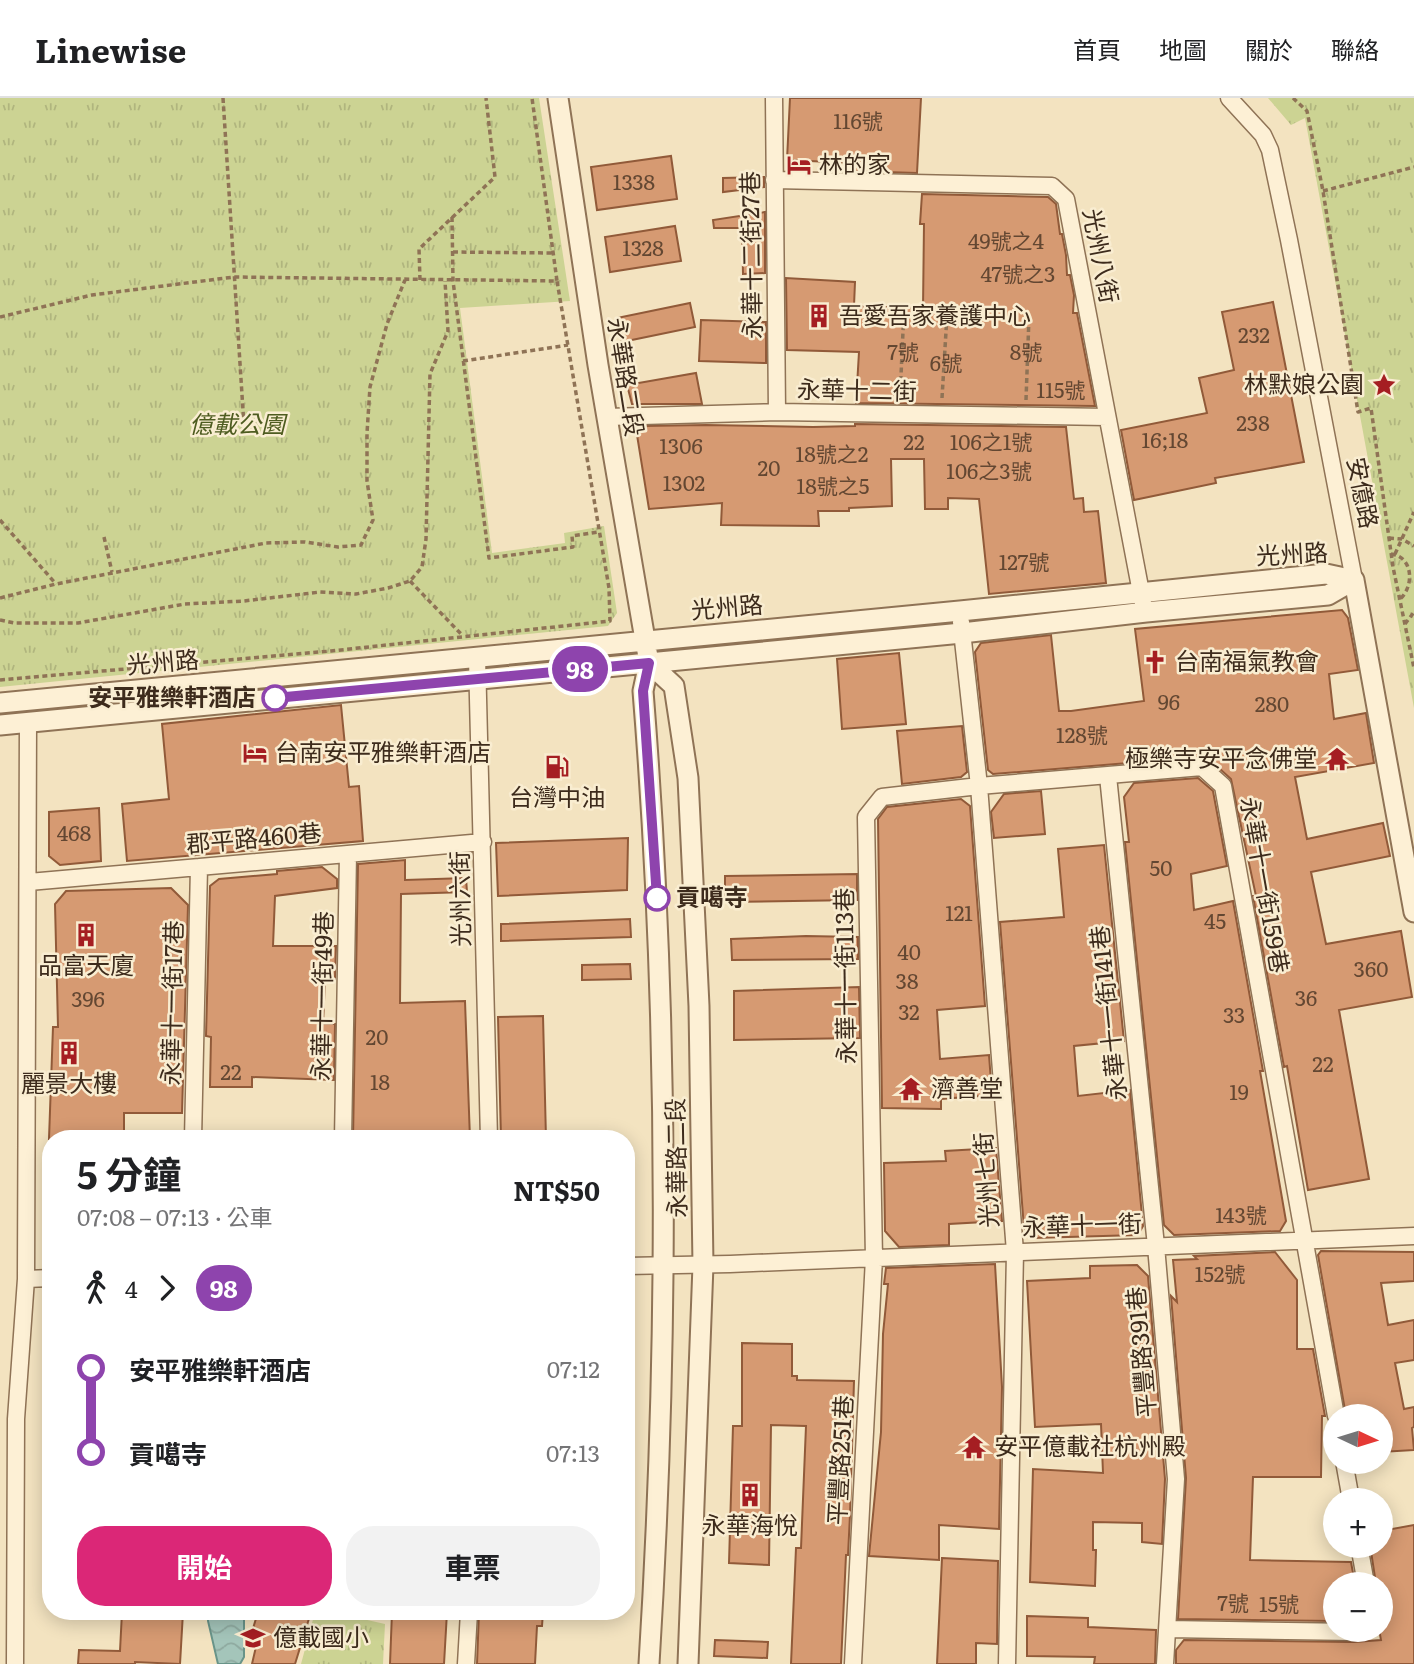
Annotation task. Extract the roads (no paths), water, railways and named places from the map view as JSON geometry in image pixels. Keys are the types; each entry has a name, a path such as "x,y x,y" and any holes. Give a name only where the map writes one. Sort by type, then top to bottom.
{"street":[{"name":"永華路二段","path":"558,98 607,417 649,663 643,691 658,906 664,1265 658,1520 649,1664"},
{"name":"永華十二街27巷","path":"774,98 777,412"},
{"name":"安億路","path":"1229,98 1263,135 1270,150 1290,240 1414,912"},
{"name":"光州八街","path":"774,180 1052,186 1066,199 1146,612"},
{"name":"永華十二街","path":"607,417 777,412 1107,417"},
{"name":"光州路","path":"0,703 1326,574 1354,580"},
{"name":"光州路","path":"0,725 962,633 1328,595 1354,580"},
{"name":"光州七街","path":"960,611 979,786 1015,1252 1007,1664"},
{"name":"光州六街","path":"477,658 489,1130"},
{"name":"永華路二段","path":"649,663 674,686 688,778 699,1006 703,1265 688,1664"},
{"path":"15,1664 8,1420 26,1279 28,700"},
{"name":"永華十一街159巷","path":"979,786 1202,767 1223,786 1334,1404"},
{"name":"永華十一街141巷","path":"1108,776 1156,1246"},
{"name":"永華十一街113巷","path":"874,1258 866,817 882,797 979,786"},
{"name":"郡平路460巷","path":"29,882 482,842"},
{"name":"永華十一街49巷","path":"344,1130 348,854"},
{"name":"永華十一街17巷","path":"193,1130 199,867"},
{"name":"永華十一街","path":"635,1266 1414,1236"},
{"name":"平豐路391巷","path":"1156,1246 1176,1479 1165,1664"},
{"name":"平豐路251巷","path":"853,1664 874,1258"},
{"path":"26,1279 42,1278"},
{"path":"466,1664 469,1620"},
{"path":"1168,1629 1323,1632"}],"water":[{"path":"244,1620 244,1657 240,1664 218,1664 208,1621"}],"place":[{"name":"林的家","path":"799,165"},
{"name":"吾愛吾家養護中心","path":"819,316"},
{"name":"林默娘公園","path":"1384,385"},
{"name":"台南福氣教會","path":"1155,662"},
{"name":"安平雅樂軒酒店","path":"275,698"},
{"name":"台南安平雅樂軒酒店","path":"255,753"},
{"name":"極樂寺安平念佛堂","path":"1337,759"},
{"name":"台灣中油","path":"557,767"},
{"name":"貢噶寺","path":"657,898"},
{"name":"品富天廈","path":"86,935"},
{"name":"麗景大樓","path":"69,1053"},
{"name":"濟善堂","path":"911,1089"},
{"name":"安平億載社杭州殿","path":"974,1447"},
{"name":"永華海悅","path":"750,1495"},
{"name":"億載國小","path":"253,1638"}],"park label":[{"name":"億載公園","path":"237,425"}]}
